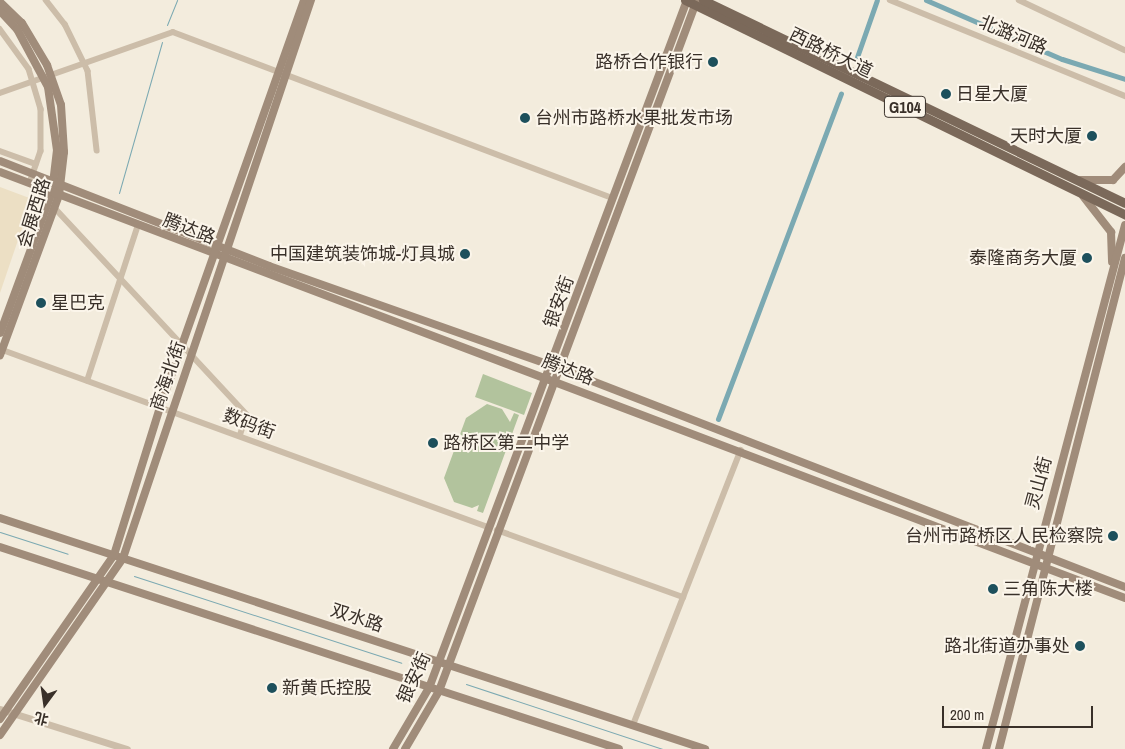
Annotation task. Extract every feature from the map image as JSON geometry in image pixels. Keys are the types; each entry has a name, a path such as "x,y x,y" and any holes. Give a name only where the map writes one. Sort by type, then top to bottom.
{"main road":[{"name":"商海北街","path":"0,735 123,558 228,250 304,0"},
{"name":"商海北街","path":"0,719 3,710 114,555 160,407 282,73 311,0"},
{"name":"西路桥大道","path":"703,0 1125,203"},
{"name":"西路桥大道","path":"690,1 1125,215"},
{"name":"银安街","path":"394,749 429,688 488,527 690,1"},
{"name":"银安街","path":"405,749 439,691 497,530 561,369 690,1"},
{"name":"会展西路","path":"0,2 22,23 48,76 63,130 54,207 1,351"},
{"name":"会展西路","path":"0,11 16,29 48,76"},
{"name":"腾达路","path":"0,161 228,250 561,369 1125,587"},
{"path":"1080,180 1113,180 1125,167"},
{"name":"腾达路","path":"0,172 216,256 740,450 1125,598"},
{"path":"1078,191 1111,232 1112,268"},
{"name":"会展西路","path":"0,333 56,193"},
{"name":"灵山街","path":"986,749 1032,563 1125,225"},
{"name":"灵山街","path":"999,749 1043,567 1125,258"},
{"name":"双水路","path":"0,518 704,749"},
{"path":"0,547 619,749"}],"street":[{"path":"46,0 65,24 85,63 95,106 97,150"},
{"name":"北潞河路","path":"890,0 1125,96"},
{"path":"1019,0 1125,50"},
{"path":"0,29 19,52 34,81 43,134 30,184"},
{"path":"0,93 173,32 613,198"},
{"path":"0,151 36,164"},
{"path":"54,207 120,280 247,414 240,436"},
{"path":"87,381 138,226"},
{"name":"数码街","path":"1,351 488,527"},
{"path":"633,725 740,450"},
{"path":"497,530 683,597"},
{"path":"3,710 127,749"}],"green space":[{"path":"483,374 532,393 524,415 475,397"},
{"path":"487,404 502,409 510,422 514,413 519,415 483,513 477,511 479,505 472,508 454,502 444,478 466,418"}],"shaded area":[{"path":"0,187 32,199 0,293"}],"waterway":[{"path":"167,25 177,0"},
{"path":"857,57 877,0"},
{"path":"926,0 1062,59 1125,79"},
{"path":"119,193 162,42"},
{"path":"718,419 841,93"},
{"path":"0,532 68,554"},
{"path":"134,576 401,663"},
{"path":"466,684 663,749"}],"place":[{"name":"路桥合作银行","path":"713,62"},
{"name":"日星大厦","path":"946,94"},
{"name":"台州市路桥水果批发市场","path":"525,118"},
{"name":"天时大厦","path":"1092,136"},
{"name":"中国建筑装饰城-灯具城","path":"465,254"},
{"name":"泰隆商务大厦","path":"1087,258"},
{"name":"星巴克","path":"41,303"},
{"name":"路桥区第二中学","path":"433,443"},
{"name":"台州市路桥区人民检察院","path":"1113,536"},
{"name":"三角陈大楼","path":"993,589"},
{"name":"路北街道办事处","path":"1080,646"},
{"name":"新黄氏控股","path":"272,688"}]}
